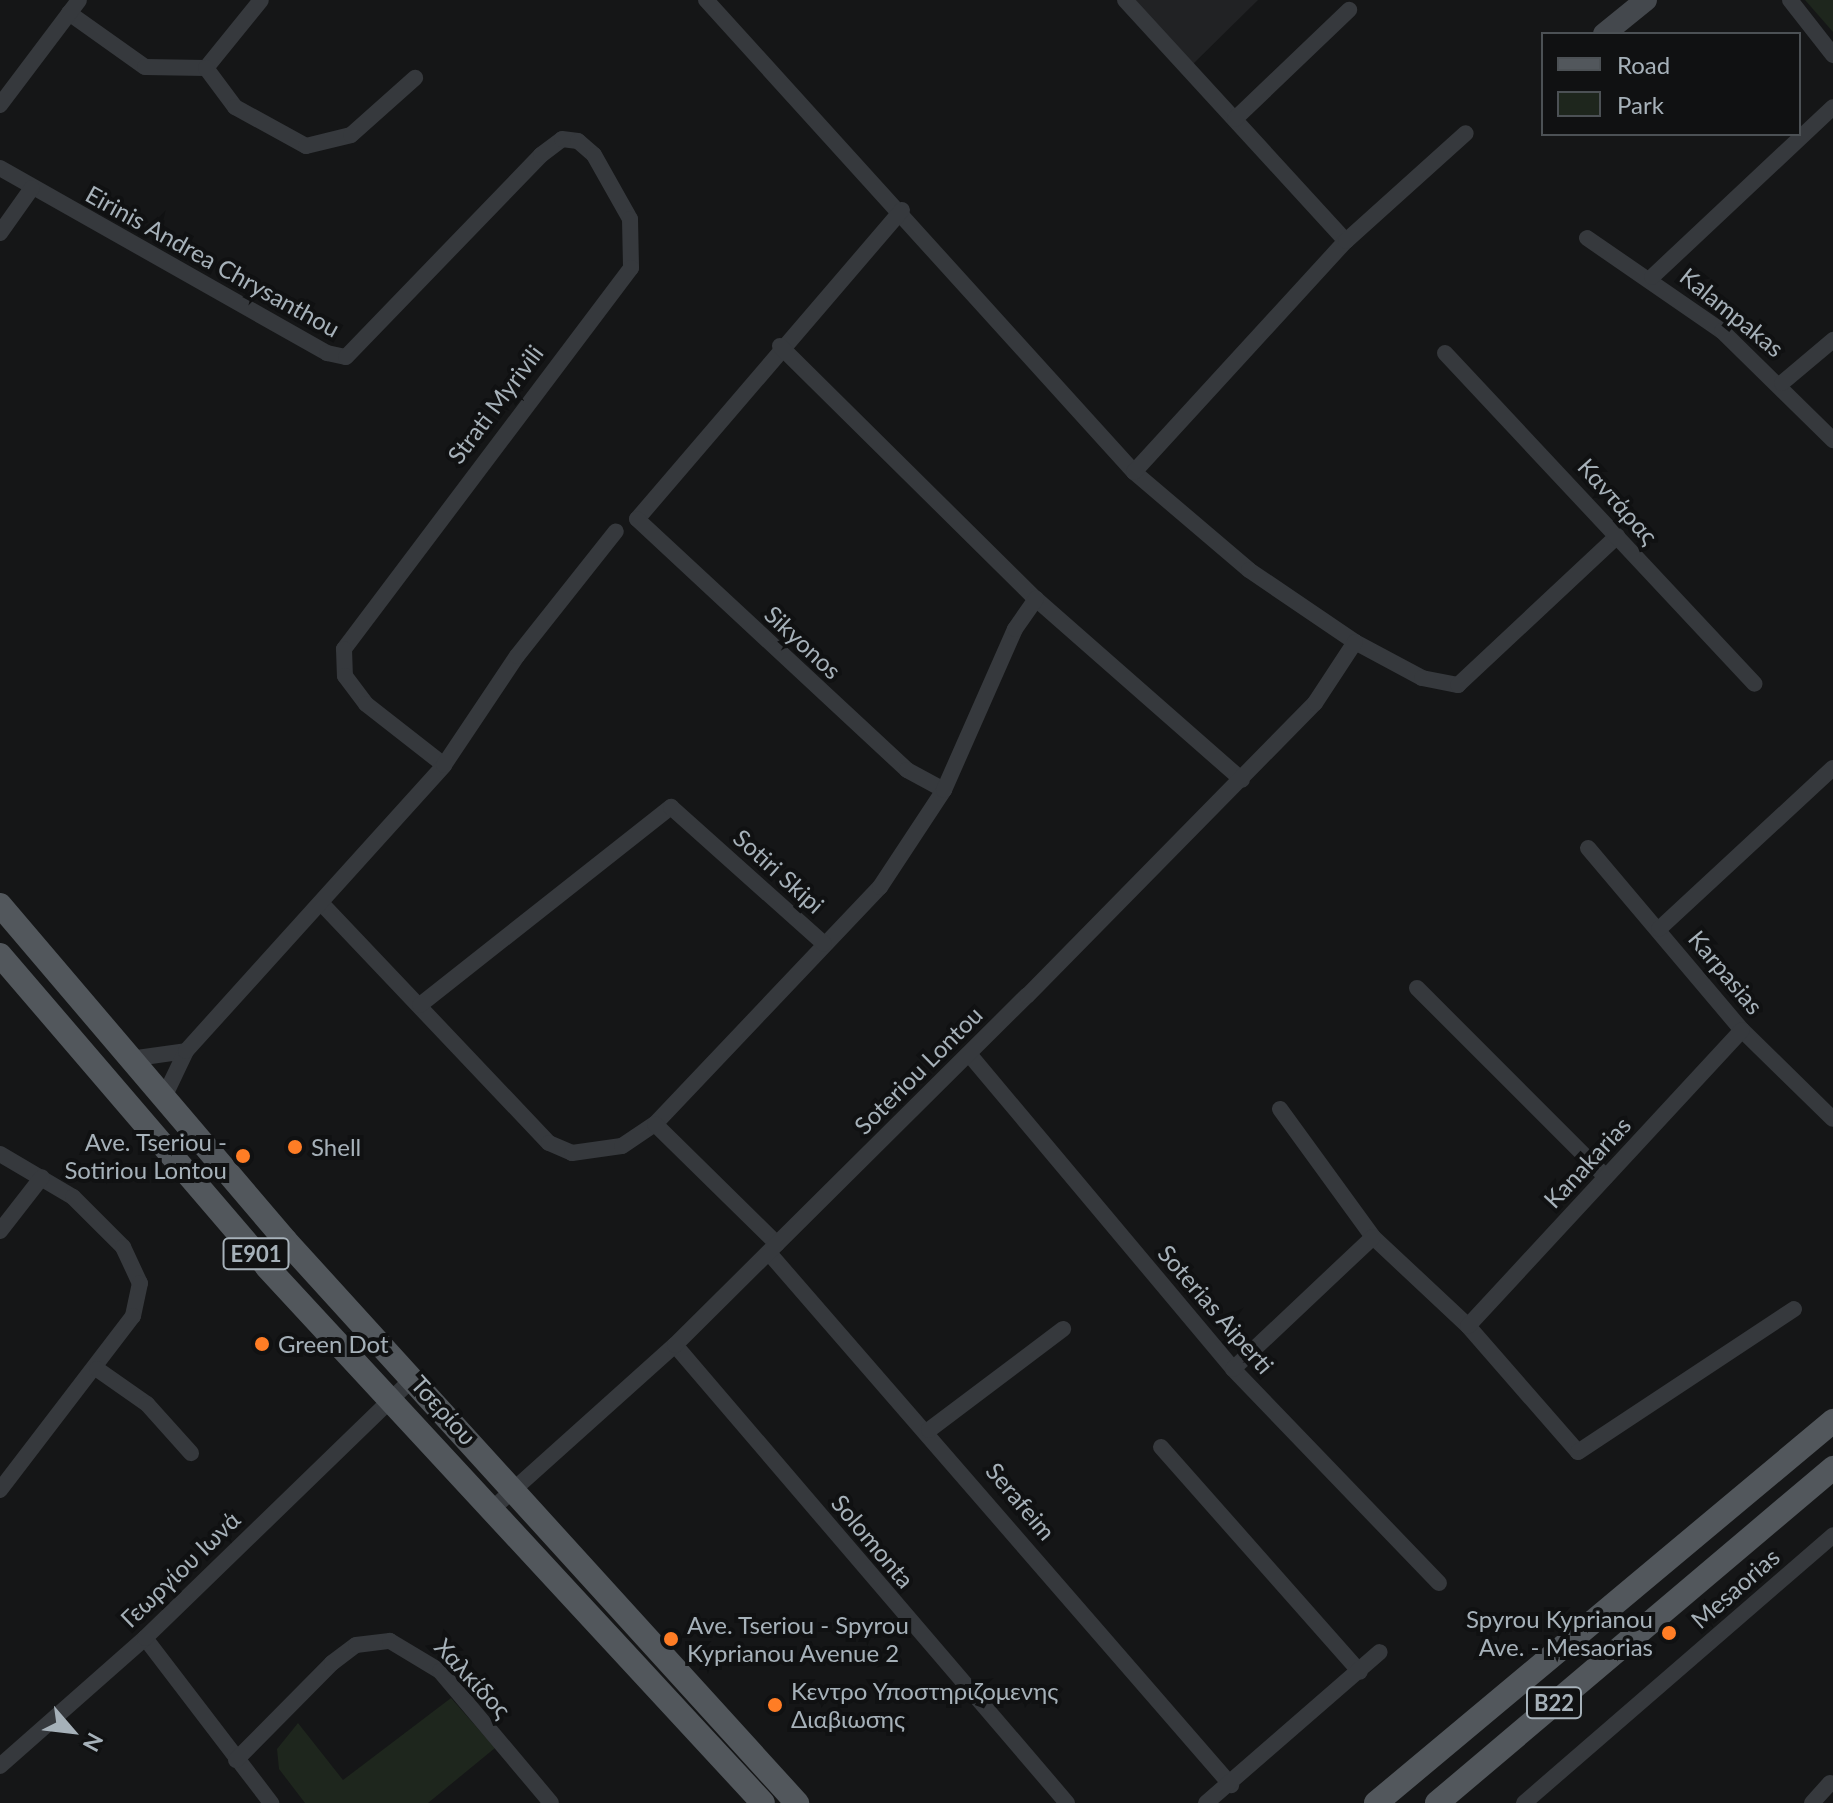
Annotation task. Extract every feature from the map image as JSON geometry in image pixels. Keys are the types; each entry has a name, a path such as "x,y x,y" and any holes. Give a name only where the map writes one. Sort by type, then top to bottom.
{"main road":[{"name":"Τσερίου","path":"0,905 137,1058 286,1241 414,1377 797,1803"},
{"name":"Τσερίου","path":"0,955 386,1400 758,1798"},
{"name":"B22","path":"1376,1803 1833,1421"},
{"name":"B22","path":"1437,1803 1833,1468"}],"street":[{"path":"206,68 261,0"},
{"path":"706,0 764,72 902,210 1134,472 1249,570 1355,642 1422,678 1458,685 1617,536"},
{"path":"1125,0 1346,241"},
{"path":"1606,32 1646,0"},
{"path":"1790,0 1833,55"},
{"path":"0,105 74,7 145,67 206,68"},
{"path":"1235,119 1349,10"},
{"path":"206,68 235,107 306,146 351,135 415,78"},
{"path":"1652,277 1833,107"},
{"path":"1134,472 1346,241 1466,133"},
{"name":"Strati Myrivili","path":"444,765 366,704 345,676 344,649 631,268 636,243 618,193 578,141 562,139 541,155 495,208"},
{"name":"Eirinis Andrea Chrysanthou","path":"0,168 338,357 359,349 495,208"},
{"path":"0,233 32,188"},
{"path":"902,210 780,346 1036,599 1242,780"},
{"name":"Kalampakas","path":"1587,238 1652,277 1782,383 1833,440"},
{"path":"1782,383 1833,340"},
{"name":"Sikyonos","path":"780,346 637,519 907,770 944,790"},
{"name":"Καντάρας","path":"1445,353 1755,684"},
{"path":"166,1093 186,1051 323,905 444,765 517,656 616,531"},
{"name":"Sotiri Skipi","path":"420,1005 671,807 824,944 880,887 944,790 1036,599"},
{"name":"Soteriou Lontou","path":"491,1510 675,1345 1242,780 1315,703 1355,642"},
{"path":"1659,929 1833,768"},
{"name":"Karpasias","path":"1588,848 1742,1030 1833,1119"},
{"path":"323,905 549,1143 595,1154 655,1124 824,944"},
{"path":"1417,988 1606,1177"},
{"name":"Kanakarias","path":"1468,1326 1742,1030"},
{"path":"137,1058 186,1051"},
{"name":"Soterias Aiperti","path":"969,1054 1233,1369 1439,1583"},
{"path":"1280,1109 1373,1237 1468,1326 1578,1452 1794,1309"},
{"name":"Serafeim","path":"655,1124 773,1249 1231,1785"},
{"path":"0,1154 42,1177 123,1247 140,1283 133,1316 97,1369 2,1481"},
{"path":"0,1231 42,1177"},
{"path":"1233,1369 1373,1237"},
{"path":"929,1430 1063,1329"},
{"name":"Solomonta","path":"675,1345 1067,1803"},
{"path":"97,1369 147,1404 191,1453"},
{"name":"Γεωργίου Ιωνά","path":"0,1766 145,1638 386,1400 414,1377"},
{"path":"1161,1447 1360,1672"},
{"name":"Mesaorias","path":"1524,1803 1833,1535"},
{"path":"145,1638 271,1803"},
{"name":"Χαλκίδος","path":"236,1760 332,1663 356,1645 390,1641 440,1671 551,1803"},
{"path":"1206,1803 1231,1785 1380,1652"},
{"path":"1812,1803 1830,1783"}],"shaded area":[{"path":"1131,0 1258,0 1192,65"}],"green space":[{"path":"1805,0 1833,0 1833,32"},
{"path":"451,1698 495,1748 428,1803 305,1803 279,1769 277,1749 298,1723 343,1780"}],"place":[{"name":"Shell","path":"295,1147"},
{"name":"Ave. Tseriou - Sotiriou Lontou","path":"243,1156"},
{"name":"Green Dot","path":"262,1344"},
{"name":"Spyrou Kyprianou Ave. - Mesaorias","path":"1669,1633"},
{"name":"Ave. Tseriou - Spyrou Kyprianou Avenue 2","path":"671,1639"},
{"name":"Κεντρο Υποστηριζομενης Διαβιωσης","path":"775,1705"}]}
